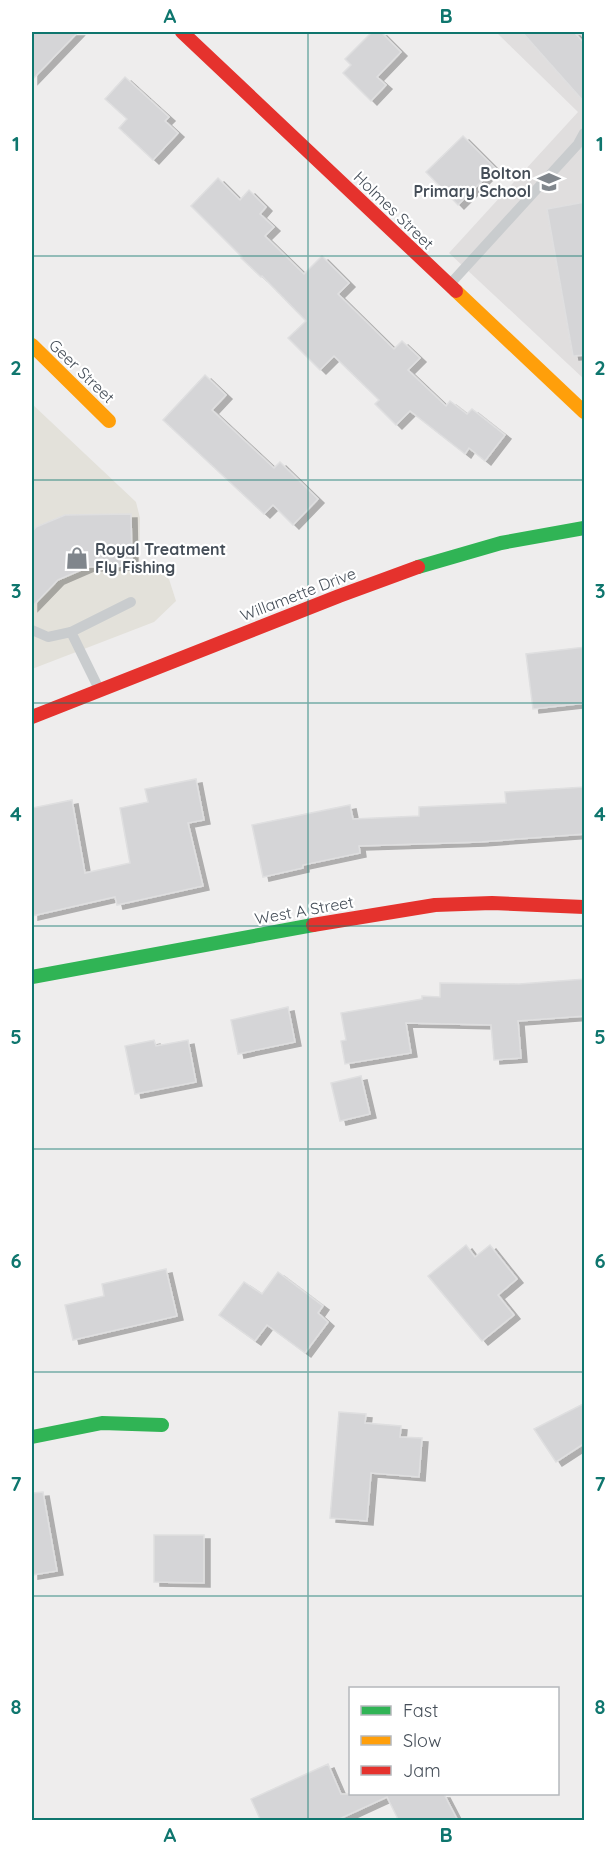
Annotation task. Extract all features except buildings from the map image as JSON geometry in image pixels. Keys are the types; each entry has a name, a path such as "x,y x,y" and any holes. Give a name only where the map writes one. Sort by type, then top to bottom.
{"street":[{"name":"Holmes Street","path":"182,32 585,412"},
{"name":"Geer Street","path":"32,345 109,421"},
{"name":"Willamette Drive","path":"32,717 406,571 466,552 564,530 585,528"},
{"name":"West A Street","path":"32,977 289,929 435,905 492,903 585,907"},
{"path":"32,1437 102,1424 162,1425"}],"lane":[{"path":"448,285 578,144 585,133"},
{"path":"32,630 48,637 71,632 131,602"},
{"path":"71,632 99,690"}],"shaded area":[{"name":"Bolton Primary School","path":"496,32 584,32 584,379 449,253 578,112"},
{"path":"32,404 136,502 140,518 139,566 158,570 169,579 176,601 154,622 32,669"}],"traffic: fast":[{"path":"418,567 501,543 584,528"},
{"path":"32,977 313,925"},
{"path":"32,1437 102,1423 162,1425"}],"traffic: slow":[{"path":"456,291 584,412"},
{"path":"32,345 109,421"}],"traffic: jam":[{"path":"182,32 456,291"},
{"path":"32,717 418,567"},
{"path":"313,925 435,905 492,903 584,907"}],"place":[{"name":"Bolton Primary School","path":"549,182"},
{"name":"Royal Treatment Fly Fishing","path":"77,558"}]}
